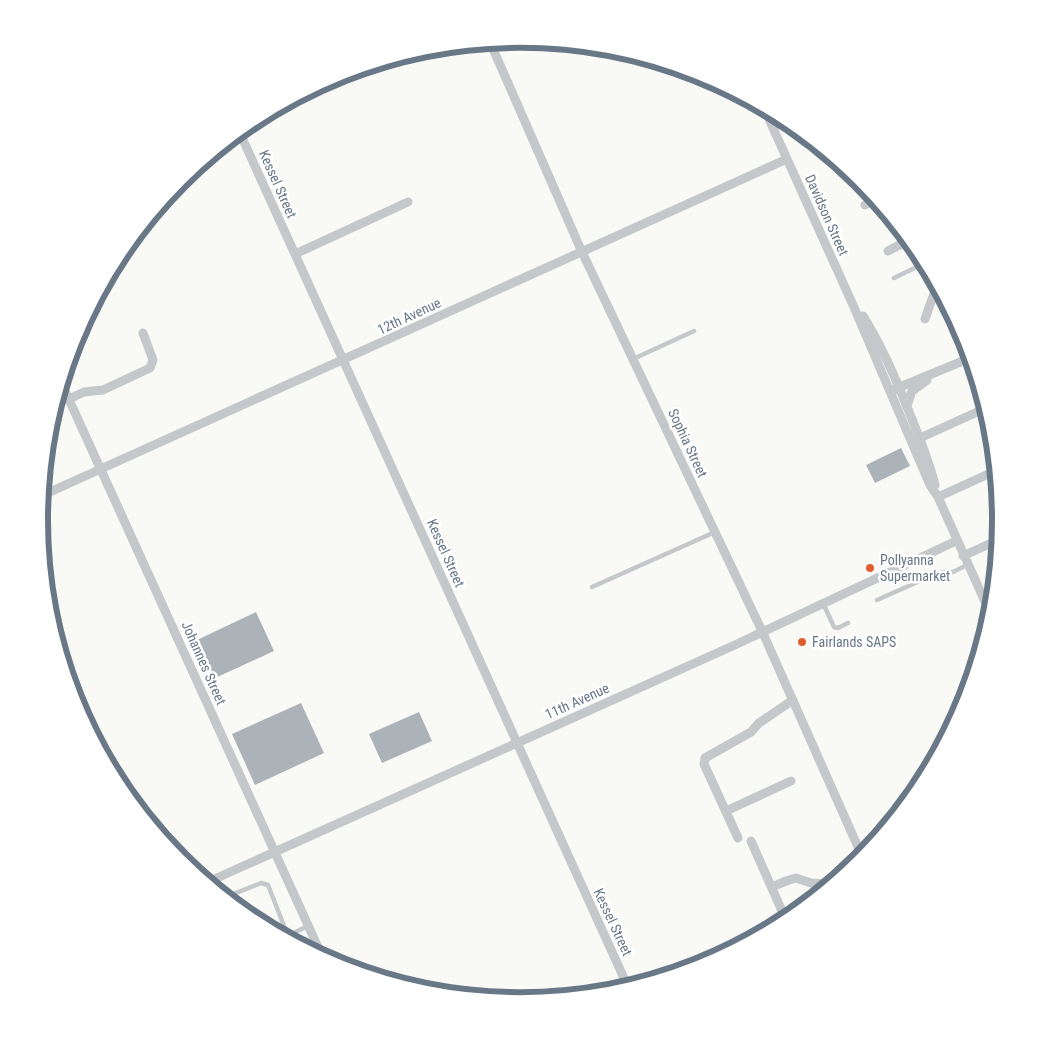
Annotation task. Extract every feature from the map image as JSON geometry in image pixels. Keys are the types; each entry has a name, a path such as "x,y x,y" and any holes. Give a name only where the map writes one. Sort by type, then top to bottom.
{"street":[{"name":"Sophia Street","path":"493,49 582,252 762,631 858,848"},
{"name":"Davidson Street","path":"769,119 853,305 895,389 930,485 938,497"},
{"name":"Kessel Street","path":"241,138 624,979"},
{"name":"12th Avenue","path":"49,492 344,361 787,159"},
{"path":"295,254 408,202"},
{"path":"864,205 869,203"},
{"path":"888,251 902,244"},
{"path":"924,319 933,293"},
{"path":"69,399 84,392 103,390 150,368 153,360 143,333"},
{"path":"895,389 964,361"},
{"path":"907,406 908,398 913,390 932,376 964,361"},
{"name":"Davidson Street","path":"895,389 907,406 920,438 938,497 984,601"},
{"name":"Johannes Street","path":"66,392 317,946"},
{"path":"920,438 978,411"},
{"path":"938,497 989,474"},
{"name":"11th Avenue","path":"214,879 737,644 956,541"},
{"path":"963,556 990,543"},
{"path":"738,838 704,764 705,758 751,732 759,723 793,700"},
{"path":"726,811 791,781"},
{"path":"751,841 782,912"},
{"path":"772,887 796,878 819,884"}],"lane":[{"path":"894,278 918,267"},
{"path":"633,359 694,331"},
{"path":"592,587 715,532"},
{"path":"877,600 931,576 943,572 952,572 967,565"},
{"path":"823,603 834,627 838,628 848,623"},
{"path":"232,894 262,882 265,883 268,885 283,928"},
{"path":"292,933 308,926"}],"building":[{"path":"901,448 910,466 875,483 866,465"},
{"path":"256,612 274,651 215,678 197,640"},
{"path":"301,703 324,753 255,785 232,734"},
{"path":"419,712 432,741 382,763 369,734"}],"place":[{"name":"Pollyanna Supermarket","path":"870,568"},
{"name":"Fairlands SAPS","path":"802,642"}]}
